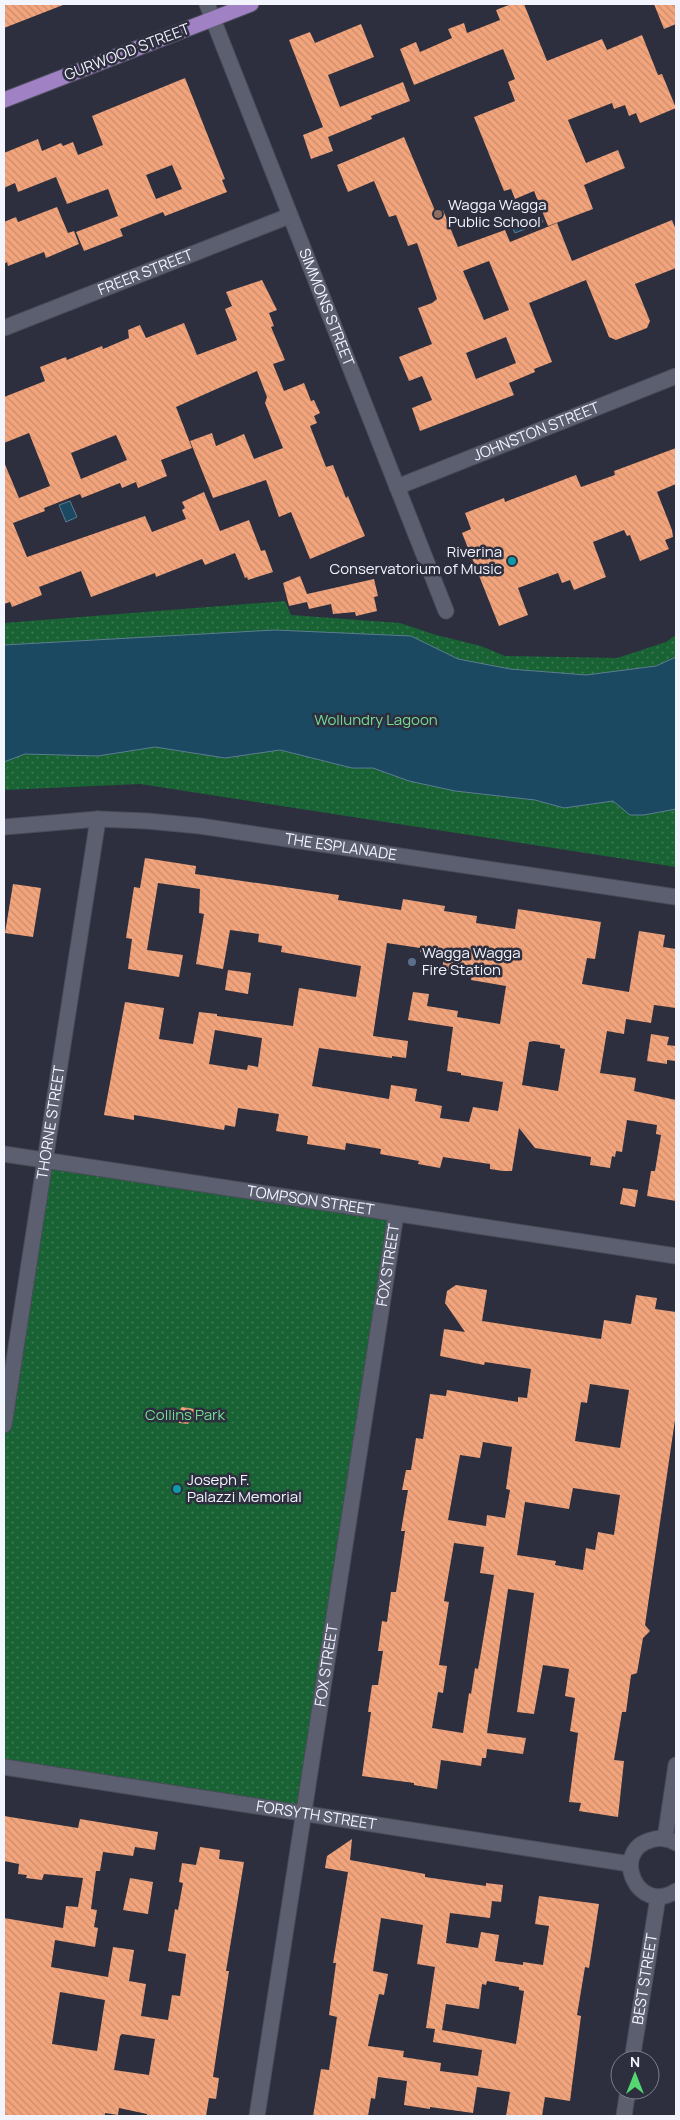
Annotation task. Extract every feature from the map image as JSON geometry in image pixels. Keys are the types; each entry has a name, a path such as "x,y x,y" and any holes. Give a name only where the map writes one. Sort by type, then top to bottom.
{"main road":[{"name":"GURWOOD STREET","path":"4,100 251,4"}],"street":[{"name":"SIMMONS STREET","path":"207,4 288,216 446,611"},
{"name":"FREER STREET","path":"4,328 288,216"},
{"name":"JOHNSTON STREET","path":"397,487 676,376"},
{"name":"THE ESPLANADE","path":"4,827 98,820 200,826 676,897"},
{"name":"THORNE STREET","path":"4,1425 98,820"},
{"name":"TOMPSON STREET","path":"4,1154 676,1256"},
{"name":"FOX STREET","path":"257,2116 396,1214"},
{"path":"676,1765 671,1841 647,1841 639,1846 630,1864 634,1882 640,1889 658,1897 666,1896 676,1891"},
{"name":"FORSYTH STREET","path":"4,1767 630,1864"},
{"name":"BEST STREET","path":"634,2050 658,1897"},
{"path":"624,2116 626,2100"}],"green space":[{"name":"Wollundry Lagoon","path":"285,601 291,615 400,623 436,635 481,646 505,656 617,658 666,642 676,635 676,867 140,784 4,790 4,623"},
{"name":"Collins Park","path":"45,1161 396,1214 304,1813 4,1767 4,1425"}],"water":[{"path":"540,216 543,222 515,233 512,227"},
{"path":"70,501 77,517 66,522 59,505"},
{"name":"Wollundry Lagoon","path":"275,630 411,636 458,659 510,669 586,675 656,666 676,657 676,809 644,815 630,815 613,801 564,808 535,800 455,791 409,781 373,768 352,768 280,750 225,758 155,747 98,756 25,754 4,762 4,645"}],"building":[{"path":"4,4 63,4 63,5 4,28"},
{"path":"511,4 524,4 547,61 602,39 607,50 642,35 658,75 662,74 676,108 640,123 636,113 629,116 625,105 614,109 612,103 568,120 586,163 618,150 625,168 584,185 593,209 548,226 534,191 515,199 511,189 504,191 474,117 515,101 508,82 515,79 503,49 414,85 400,49 416,42 420,52 452,38 448,29 464,23 467,33 500,20 496,10"},
{"path":"654,4 676,4 676,24 664,29"},
{"path":"361,24 374,57 328,75 340,107 403,82 410,101 371,116 372,119 328,137 333,151 311,159 303,135 323,127 289,40 310,32 315,43"},
{"path":"185,78 225,179 222,180 227,192 165,216 163,212 120,229 123,236 84,251 76,232 118,216 108,189 67,204 56,177 18,192 15,183 4,188 4,153 38,139 42,151 61,143 63,146 73,142 78,155 103,145 92,116","holes":["172,165 182,189 156,199 146,175"]},
{"path":"404,137 436,213 443,210 458,247 505,230 510,242 557,223 572,261 672,220 676,230 676,268 635,284 650,321 647,328 616,340 609,337 586,280 529,303 552,362 534,369 535,372 509,383 514,395 420,431 412,408 432,400 422,376 409,381 399,357 432,344 418,308 437,299 417,243 408,246 396,215 389,217 374,181 348,192 337,165","holes":["489,261 509,310 484,320 463,271","506,337 516,363 476,379 466,353"]},
{"path":"57,207 68,233 74,231 79,244 46,258 44,252 8,266 7,262 4,264 4,222 16,217 18,222"},
{"path":"262,280 277,310 269,313 274,326 271,327 285,360 273,364 284,391 304,383 311,401 314,400 320,413 314,416 317,423 310,426 326,467 333,465 346,498 348,496 365,536 310,559 291,512 279,517 266,480 213,498 190,441 212,433 216,446 244,434 254,459 283,448 265,403 267,397 257,371 176,407 192,448 161,460 167,476 138,488 136,482 122,488 120,483 82,498 80,494 44,508 45,511 13,523 27,557 145,516 152,532 186,519 182,510 185,508 182,502 204,492 220,531 249,520 261,551 265,550 273,572 248,580 247,577 245,578 235,553 205,565 202,559 156,577 155,573 91,597 81,571 39,587 42,595 12,607 10,602 4,604 4,462 19,498 50,486 29,433 4,443 4,397 45,381 40,367 66,357 67,360 102,346 103,349 129,338 128,330 140,325 146,338 184,323 197,355 237,340 225,309 232,306 226,292","holes":["116,435 127,460 81,479 71,453"]},
{"path":"676,448 676,484 657,492 672,530 673,537 665,540 669,549 640,561 630,535 627,536 624,530 593,542 606,577 574,590 570,580 562,583 558,573 518,588 528,615 499,626 462,533 471,529 465,513 504,498 505,502 576,475 581,487 615,475 614,471"},
{"path":"300,576 307,594 374,579 378,596 374,597 377,611 356,616 355,612 333,614 331,604 309,609 307,602 289,606 283,583"},
{"path":"145,858 196,866 195,874 339,895 338,900 401,910 403,899 445,906 444,911 477,916 476,923 515,929 518,909 601,922 595,959 587,958 582,984 629,992 639,931 665,935 663,947 676,949 676,1008 654,1005 651,1023 626,1019 624,1034 607,1031 600,1073 636,1078 634,1091 676,1100 676,1201 647,1196 651,1171 655,1171 661,1135 656,1134 657,1125 627,1120 622,1152 616,1151 615,1157 612,1156 610,1168 590,1165 591,1157 535,1148 519,1128 512,1171 503,1171 490,1169 490,1164 443,1157 440,1168 418,1164 419,1161 380,1154 381,1149 346,1143 345,1150 307,1144 308,1136 276,1131 279,1114 238,1108 235,1127 225,1125 224,1130 134,1115 134,1120 104,1115 125,1002 164,1008 159,1039 193,1044 199,1012 293,1026 299,988 356,997 361,966 281,952 282,946 258,942 259,934 230,930 223,969 196,964 204,914 199,913 200,889 158,883 147,950 183,955 179,977 128,969 132,939 126,938 134,887 140,888","holes":["387,943 420,948 420,952 444,956 442,971 472,975 471,980 506,986 500,1024 457,1017 458,1011 427,1006 429,994 413,992 408,1020 453,1027 447,1071 503,1082 498,1111 473,1107 469,1122 440,1118 442,1106 415,1101 417,1089 391,1085 389,1099 312,1086 319,1048 392,1058 392,1056 406,1058 408,1041 373,1036","215,1030 262,1038 258,1067 248,1065 247,1070 209,1064","529,1042 560,1045 560,1048 565,1049 558,1091 522,1085"]},
{"path":"13,884 41,888 33,937 5,933"},
{"path":"228,970 251,973 248,994 225,990"},
{"path":"651,1034 669,1037 667,1045 676,1046 676,1061 667,1060 667,1064 647,1061"},
{"path":"623,1188 638,1190 635,1207 620,1204"},
{"path":"456,1285 487,1290 482,1321 601,1339 604,1320 631,1324 636,1295 657,1298 655,1309 676,1312 676,1413 645,1625 650,1631 643,1638 637,1673 631,1675 626,1712 622,1712 614,1760 624,1761 618,1817 579,1811 581,1803 569,1802 578,1733 570,1731 575,1698 565,1696 569,1669 543,1665 534,1714 517,1712 534,1593 508,1589 487,1733 526,1738 523,1754 487,1749 486,1758 482,1758 481,1766 441,1760 437,1789 414,1785 414,1783 362,1776 371,1712 368,1712 372,1685 378,1685 383,1651 378,1651 382,1621 387,1622 391,1592 396,1592 405,1531 401,1531 408,1490 402,1490 406,1470 411,1470 416,1438 423,1439 430,1394 446,1396 447,1390 518,1402 518,1397 527,1398 531,1369 485,1362 484,1365 440,1356 444,1329 465,1332 445,1303 447,1291","holes":["590,1384 629,1390 620,1448 575,1441 581,1402 587,1403","483,1442 512,1447 506,1489 510,1490 505,1518 487,1515 486,1526 448,1520 460,1455 480,1458","573,1488 620,1495 614,1535 598,1532 595,1550 586,1548 583,1570 555,1565 556,1561 517,1555 525,1502 569,1509","454,1543 484,1547 480,1573 494,1575 478,1669 475,1668 471,1694 469,1693 463,1733 432,1728 438,1692 443,1693 447,1666 439,1665 449,1602 444,1601"]},
{"path":"182,1407 200,1410 188,1424 179,1423 176,1414"},
{"path":"4,1816 78,1828 80,1819 158,1832 155,1850 135,1847 133,1856 103,1852 100,1871 96,1871 91,1909 97,1910 94,1927 98,1928 95,1947 55,1940 51,1967 108,1977 113,1947 134,1950 129,1981 146,1984 141,2016 168,2020 172,1995 180,1996 186,1954 168,1951 175,1909 178,1910 183,1883 179,1882 182,1863 196,1865 200,1847 220,1850 219,1859 244,1862 226,1971 229,1971 213,2077 219,2078 216,2099 209,2098 206,2116 147,2116 147,2114 119,2108 118,2115 105,2113 105,2116 4,2116 4,1918 63,1928 66,1906 78,1907 83,1878 44,1874 42,1880 26,1878 27,1875 18,1874 19,1864 4,1861","holes":["60,1992 105,2000 97,2051 52,2044","122,2034 155,2039 149,2075 114,2070 120,2036"]},
{"path":"352,1839 350,1860 425,1874 425,1877 486,1886 486,1883 503,1885 501,1902 492,1901 490,1918 450,1913 446,1943 478,1948 481,1932 499,1935 495,1961 523,1965 523,1962 543,1965 549,1926 535,1924 539,1896 599,1904 589,1968 585,1967 577,2015 581,2016 570,2101 545,2097 542,2116 506,2116 510,2092 477,2087 473,2113 430,2107 430,2109 404,2105 407,2081 378,2077 375,2099 371,2098 368,2116 313,2116 321,2069 329,2070 337,2017 329,2015 336,1963 333,1963 348,1872 325,1868 327,1856","holes":["381,1918 423,1925 417,1964 435,1967 426,2028 435,2029 433,2042 482,2050 478,2076 440,2071 441,2063 403,2057 404,2051 368,2046 379,1994 384,1995 388,1974 373,1971","487,1981 519,1987 519,1990 524,1991 516,2044 442,2030 446,2004 479,2009 482,1984 486,1985"]},
{"path":"130,1878 153,1882 148,1914 123,1910"}],"place":[{"name":"Wagga Wagga Public School","path":"438,214"},
{"name":"Riverina Conservatorium of Music","path":"512,561"},
{"name":"Wagga Wagga Fire Station","path":"412,962"},
{"name":"Joseph F. Palazzi Memorial","path":"177,1489"}]}
